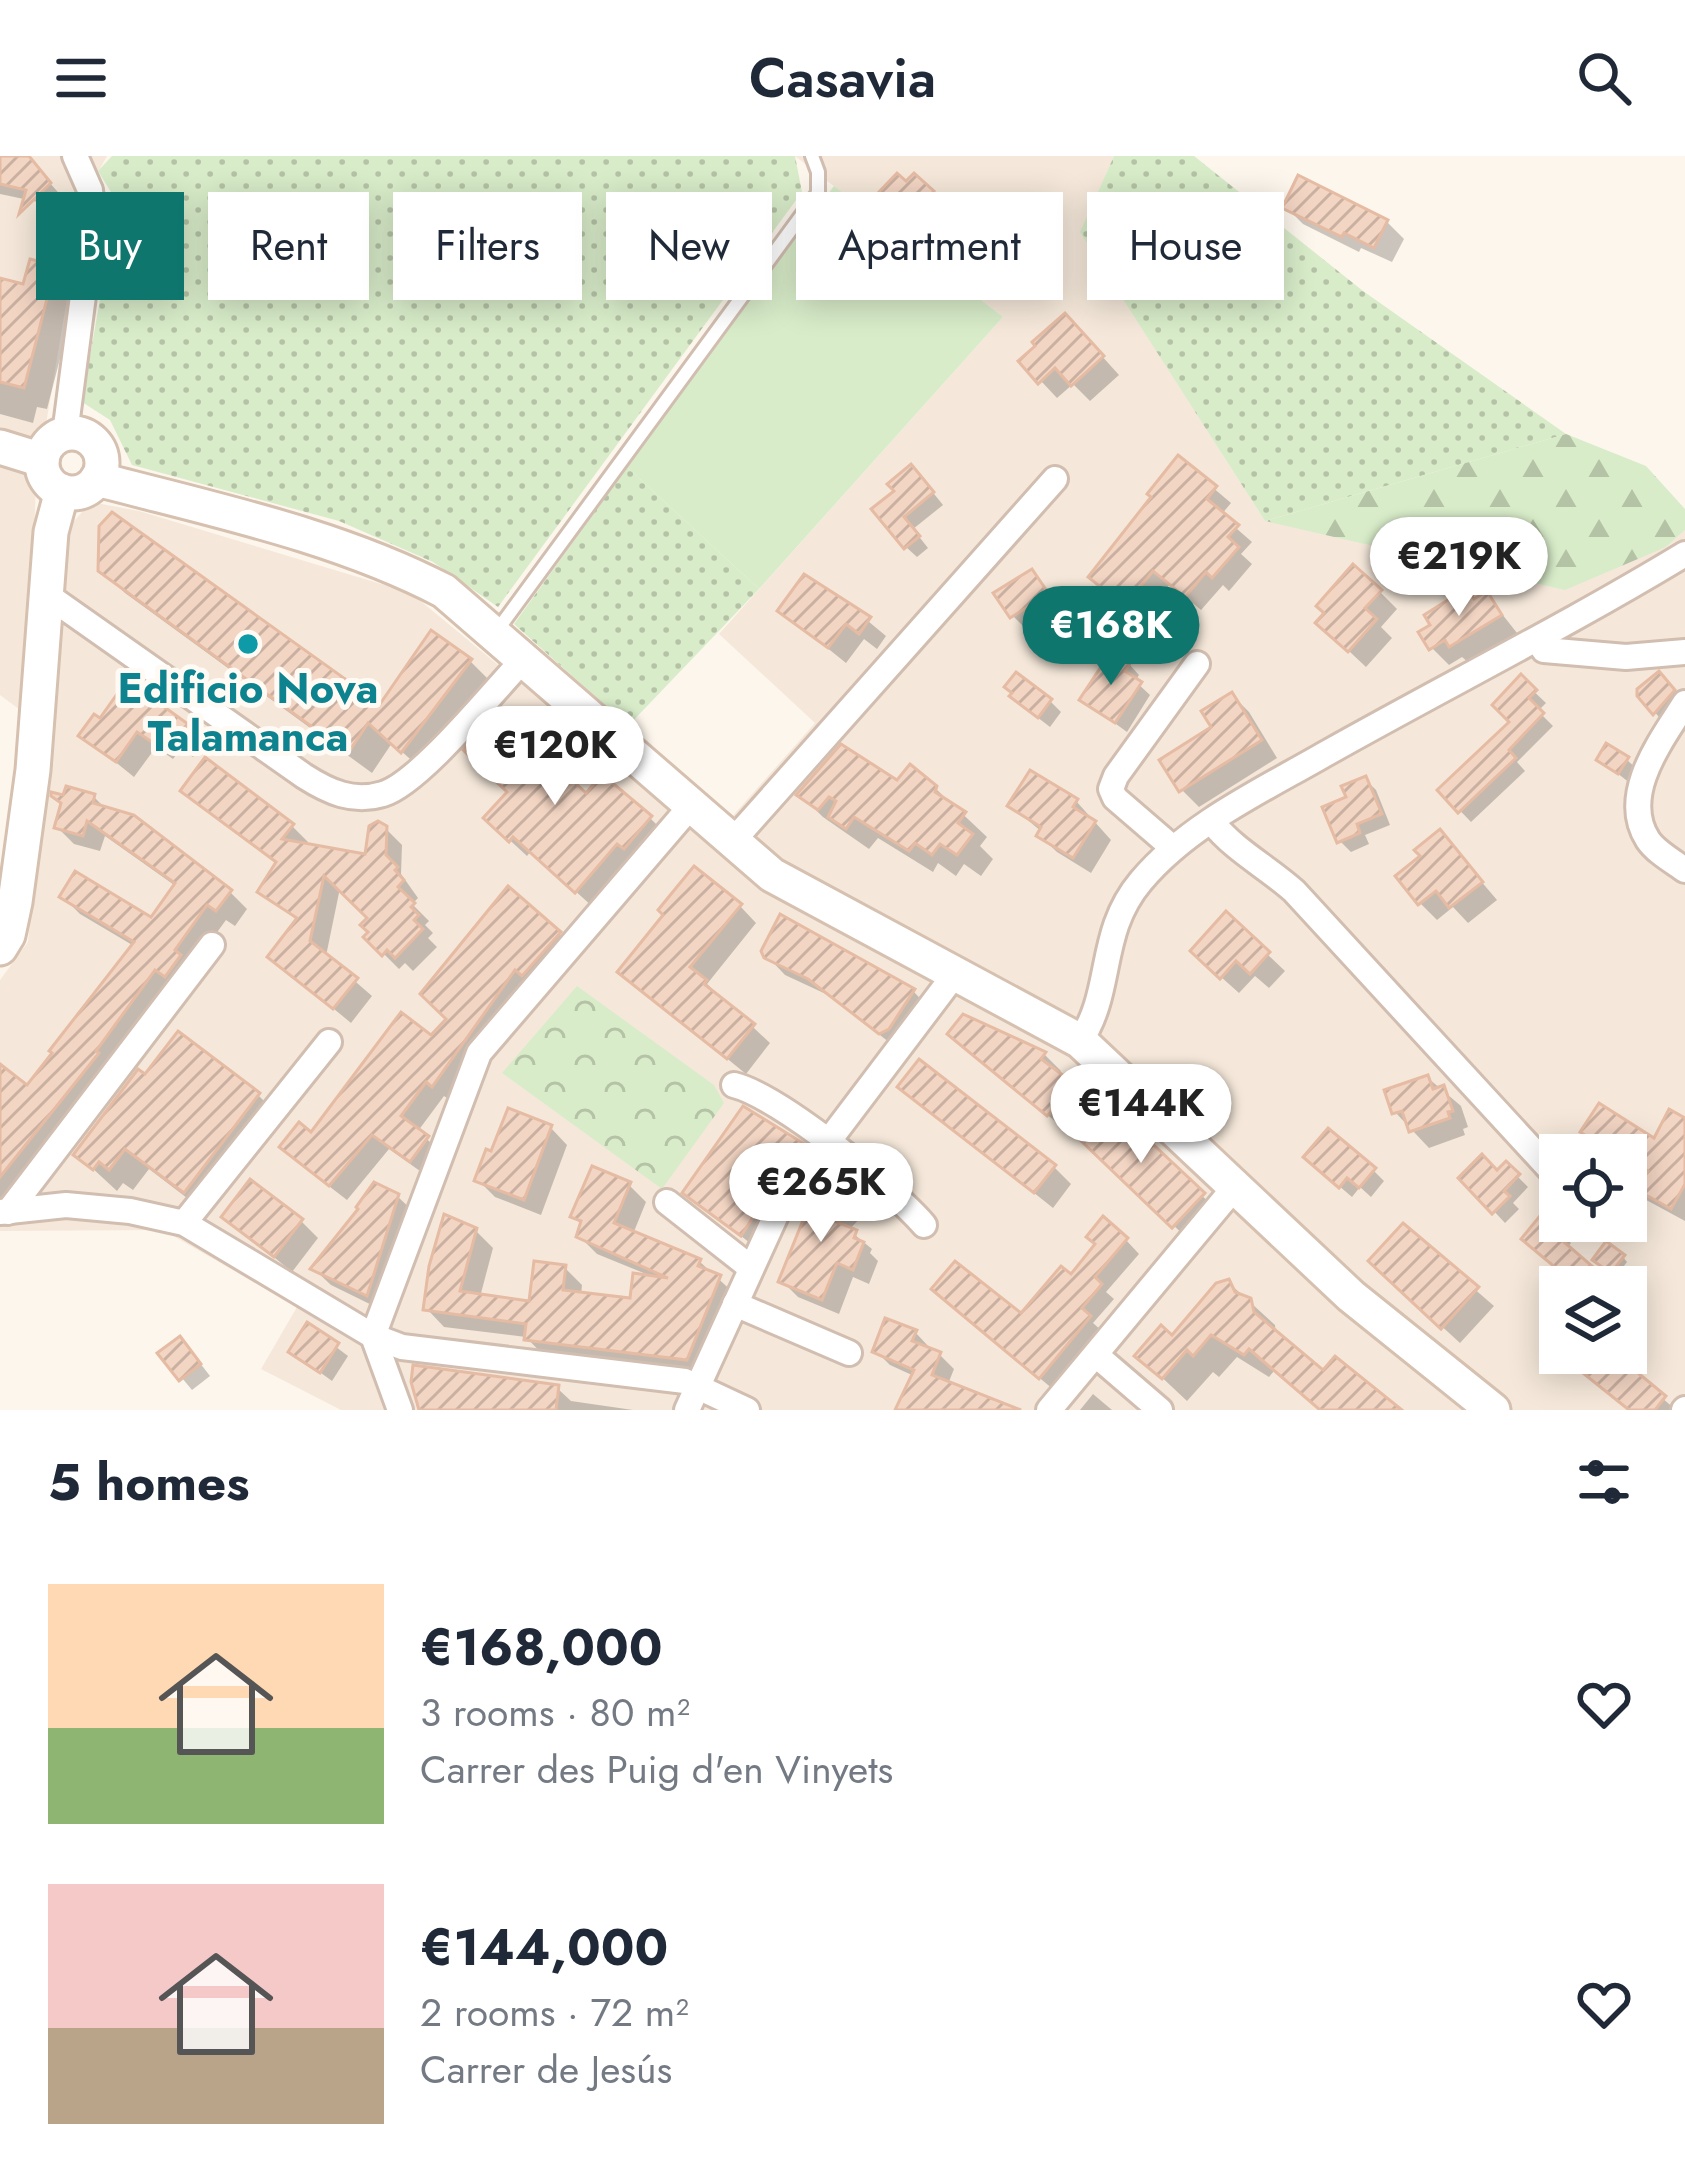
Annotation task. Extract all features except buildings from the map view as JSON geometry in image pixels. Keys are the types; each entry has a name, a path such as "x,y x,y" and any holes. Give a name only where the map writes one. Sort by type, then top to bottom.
{"street":[{"path":"65,434 93,219 80,158"},
{"path":"65,434 85,436 99,451 101,470 82,491 62,491 46,479 42,460 50,443 65,434"},
{"path":"0,446 42,460"},
{"path":"97,479 334,544 444,591 772,875 1080,1041 1351,1296 1492,1410"},
{"path":"731,843 1055,479"},
{"path":"0,948 15,902 30,792 51,532 62,491"},
{"path":"1080,1041 1096,1012 1109,940 1122,908 1173,848 1372,728 1538,640 1685,554"},
{"path":"47,595 331,794 356,798 384,794 409,781 524,659"},
{"path":"1538,640 1544,650 1626,657 1685,652"},
{"path":"1173,848 1115,798 1111,789 1197,664"},
{"path":"1685,703 1648,768 1636,805 1649,842 1685,870"},
{"path":"400,1410 373,1336 479,1053 690,807"},
{"path":"1212,822 1226,841 1294,891 1539,1157"},
{"path":"4,1212 212,945"},
{"path":"693,1399 781,1204 956,974"},
{"path":"184,1223 329,1042"},
{"path":"734,1085 756,1090 924,1225"},
{"path":"1048,1410 1234,1188"},
{"path":"667,1202 751,1268"},
{"path":"4,1212 66,1205 130,1211 184,1223 373,1336 403,1347 685,1381 693,1399"},
{"path":"735,1304 849,1353"},
{"path":"1096,1355 1160,1410"},
{"path":"693,1399 748,1410"}],"lane":[{"path":"496,632 818,193 812,156"}],"shaded area":[{"path":"0,156 107,156 87,192 36,192 36,300 67,300 36,484 27,715 0,695"},
{"path":"795,156 1114,156 1098,192 1087,192 1087,218 1081,232 1087,241 1087,300 1124,300 1265,521 1666,547 1685,530 1685,1410 341,1410 261,1369 297,1307 163,1230 0,1231 0,980 28,942 67,529 91,502 139,511 411,593 600,749 730,819 815,723 719,634 1003,317 981,300 1063,300 1063,192 842,192"}],"green space":[{"path":"112,156 795,156 802,192 796,192 796,200 772,233 772,192 606,192 606,300 723,300 498,607 433,562 339,521 132,465 110,420 82,402 100,300 184,300 184,192 111,192 98,171"},
{"path":"1114,156 1194,156 1239,192 1098,192"},
{"path":"1087,216 1087,243 1080,232"},
{"path":"1284,228 1363,291 1566,434 1265,521 1124,300 1284,300"},
{"path":"796,238 796,300 981,300 1003,317 759,589 627,467 750,300 772,300 772,270"},
{"path":"1566,434 1646,466 1685,509 1685,530 1666,547 1565,590 1265,521"},
{"path":"627,467 759,589 628,726 514,624"},
{"path":"577,986 714,1085 724,1103 662,1189 502,1073"}],"place":[{"name":"Edificio Nova Talamanca","path":"248,644"}]}
